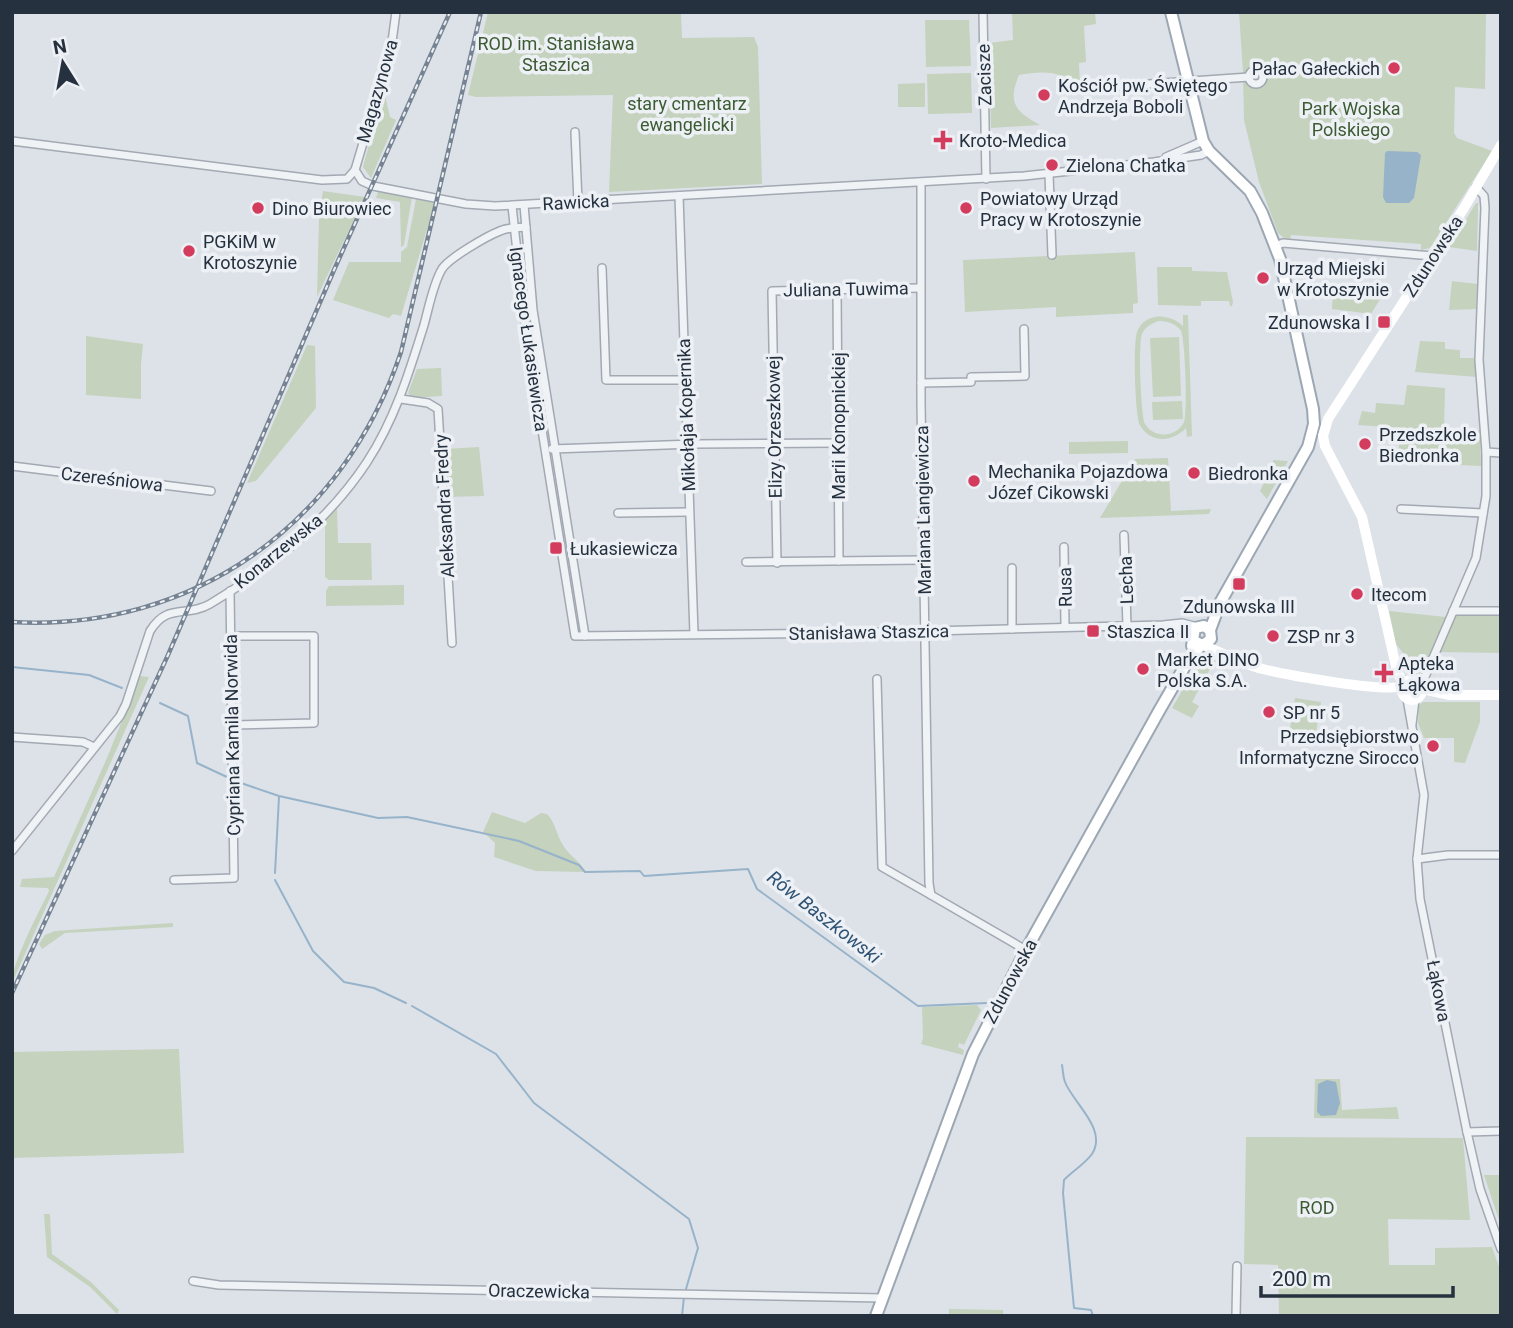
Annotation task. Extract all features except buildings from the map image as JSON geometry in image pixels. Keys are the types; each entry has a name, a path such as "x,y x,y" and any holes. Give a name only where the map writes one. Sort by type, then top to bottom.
{"main road":[{"path":"1171,12 1206,146 1250,191 1275,246 1285,278 1318,438"},
{"name":"Zdunowska","path":"876,1316 973,1054 1026,950 1185,666 1188,654 1202,636 1318,438"}],"street":[{"name":"Magazynowa","path":"355,170 391,49 397,12"},
{"name":"Zacisze","path":"982,12 986,179"},
{"path":"1078,89 1250,77"},
{"path":"575,132 578,202"},
{"path":"12,141 322,180 346,179 355,170"},
{"name":"Zdunowska","path":"1318,438 1501,145"},
{"name":"Rawicka","path":"355,170 362,181 373,186 466,204 512,206 1049,174 1202,155 1206,146"},
{"name":"Rawicka","path":"1154,162 1206,146"},
{"path":"1049,174 1052,255"},
{"name":"Mariana Langiewicza","path":"921,183 923,560 931,895"},
{"path":"1412,690 1425,673 1476,558 1483,513 1486,453 1479,360 1485,208 1484,196 1476,187"},
{"name":"Mikołaja Kopernika","path":"679,196 694,634"},
{"name":"Ignacego Łukasiewicza","path":"524,205 534,314 585,636"},
{"name":"Ignacego Łukasiewicza","path":"512,206 523,316 575,636"},
{"name":"Ignacego Łukasiewicza","path":"514,228 526,227"},
{"name":"Konarzewska","path":"12,851 111,729 126,704 150,631 156,621 172,611 197,610 230,591 286,551 344,494 375,450 401,398 444,266 500,230 514,228"},
{"path":"1275,246 1283,243 1432,256"},
{"path":"602,268 606,380 685,380"},
{"name":"Juliana Tuwima","path":"772,290 920,288"},
{"name":"Elizy Orzeszkowej","path":"772,290 777,563"},
{"name":"Marii Konopnickiej","path":"837,290 839,561"},
{"path":"523,316 534,314"},
{"path":"921,383 971,382 971,377 1024,376 1024,329"},
{"name":"Aleksandra Fredry","path":"401,398 428,403 438,409 452,643"},
{"name":"Łąkowa","path":"1318,438 1362,517 1397,671 1412,690 1411,728 1424,795 1416,859 1420,899 1480,1189 1501,1250"},
{"path":"555,449 743,442 838,443"},
{"name":"Ignacego Łukasiewicza","path":"545,450 555,449"},
{"path":"1486,453 1501,453"},
{"name":"Czereśniowa","path":"12,466 211,491"},
{"path":"1401,509 1483,513"},
{"path":"618,513 689,512"},
{"name":"Lecha","path":"1124,534 1127,626"},
{"name":"Rusa","path":"1064,547 1065,628"},
{"path":"746,562 923,560"},
{"path":"1012,568 1012,629"},
{"name":"Cypriana Kamila Norwida","path":"174,880 234,878 230,591"},
{"path":"1453,611 1501,611"},
{"name":"Stanisława Staszica","path":"575,636 1163,625 1202,636 1236,658 1266,670 1367,687 1450,695 1501,695"},
{"path":"231,636 314,636 314,723 232,725"},
{"path":"877,679 882,867 1026,950"},
{"path":"12,737 83,742 94,747"},
{"path":"1416,859 1448,855 1501,855"},
{"path":"1467,1132 1501,1131"},
{"path":"1236,1316 1237,1266"},
{"name":"Oraczewicka","path":"195,1281 233,1285 883,1298"}],"green space":[{"name":"stary cmentarz ewangelicki","path":"488,12 681,12 682,38 754,37 758,47 762,184 609,192 613,95 468,95"},
{"path":"1012,12 1095,12 1096,24 1084,26 1086,62 1079,63 1080,84 1073,84 1055,74 1019,75 1014,93 1016,106 1040,125 991,128 989,43 1013,40"},
{"name":"Park Wojska Polskiego","path":"1239,12 1486,12 1485,89 1455,87 1454,133 1457,138 1492,151 1430,248 1421,250 1421,244 1291,235 1290,240 1278,233 1259,182 1244,120"},
{"path":"925,20 969,20 971,66 926,67"},
{"path":"971,73 972,113 928,114 927,74"},
{"path":"925,83 925,107 898,107 898,84"},
{"path":"384,91 390,117 396,120 371,178 363,167"},
{"path":"323,191 365,197 317,297 319,216"},
{"path":"378,192 412,197 404,245 401,247 400,202 376,198"},
{"path":"416,199 435,203 401,316 393,314 389,318 333,300 349,262 401,262 401,252 407,247"},
{"path":"1476,203 1477,251 1449,247"},
{"path":"1135,252 1138,303 1133,304 1133,313 1056,317 1056,307 965,312 963,260"},
{"path":"1157,267 1192,267 1192,271 1227,272 1232,306 1229,301 1201,301 1201,306 1158,305"},
{"path":"1355,281 1382,291 1382,296 1371,314 1332,309 1333,288 1353,288"},
{"path":"1452,281 1477,284 1476,309 1449,310"},
{"path":"1183,315 1188,315 1192,436 1187,437 1186,428 1175,436 1156,438 1144,431 1138,419 1135,364 1137,332 1146,321 1158,317 1171,319 1183,326","holes":["1158,321 1174,324 1181,331 1186,376 1184,422 1175,431 1165,434 1158,434 1145,424 1140,379 1142,334 1148,326"]},
{"path":"86,336 143,344 141,399 86,395"},
{"path":"1179,337 1181,396 1153,397 1150,338"},
{"path":"1420,341 1445,342 1445,349 1460,350 1460,358 1476,358 1477,377 1415,372"},
{"path":"307,345 315,346 316,408 256,481 247,483"},
{"path":"441,368 442,396 411,398 408,393 417,369"},
{"path":"1407,385 1445,388 1444,431 1480,430 1481,466 1398,462 1400,428 1358,425 1362,411 1375,413 1376,403 1404,405"},
{"path":"1182,401 1183,419 1153,420 1152,402"},
{"path":"1128,441 1128,453 1069,454 1069,442"},
{"path":"479,447 484,496 448,497 444,449"},
{"path":"1168,458 1171,511 1211,509 1209,514 1100,518 1135,459"},
{"path":"1273,460 1288,461 1267,499 1260,491 1272,467 1267,464 1273,463"},
{"path":"337,507 338,543 371,543 372,580 329,580 325,577 325,520"},
{"path":"404,585 404,605 326,606 326,591 329,586"},
{"path":"1389,611 1446,617 1425,669 1418,677 1409,675 1411,673 1403,653 1396,644"},
{"path":"1455,616 1501,616 1501,653 1439,652"},
{"path":"1206,656 1226,665 1210,669 1192,702 1199,706 1192,718 1172,708 1201,658"},
{"path":"140,676 149,677 12,983 21,950 49,891 48,888 20,887 22,879 54,877"},
{"path":"1295,698 1321,702 1314,744 1288,740"},
{"path":"1423,702 1480,702 1480,722 1465,763 1454,762 1454,738 1424,738 1418,723 1419,705"},
{"path":"492,812 525,823 541,813 547,814 565,849 585,872 536,871 494,857 495,843 483,832"},
{"path":"173,923 173,927 65,933 42,949 39,944 45,935 55,931"},
{"path":"977,1005 981,1010 964,1045 959,1043 958,1047 964,1050 963,1055 921,1044 922,1007"},
{"path":"179,1049 184,1153 12,1158 12,1052"},
{"path":"1315,1079 1340,1079 1342,1110 1397,1107 1399,1119 1314,1118"},
{"name":"ROD","path":"1246,1137 1463,1138 1470,1220 1388,1219 1389,1265 1435,1265 1435,1248 1492,1247 1501,1272 1501,1316 1279,1316 1278,1265 1244,1264"},
{"path":"1484,1175 1501,1175 1501,1220 1499,1220"},
{"path":"44,1214 50,1214 52,1254 91,1282 119,1310 117,1314 90,1287 47,1257"},
{"path":"949,1309 1003,1310 1003,1316 949,1316"}],"water":[{"path":"1387,151 1417,152 1421,155 1414,198 1409,203 1386,203 1383,197"},
{"path":"1327,1080 1336,1082 1340,1103 1336,1115 1321,1116 1317,1112 1318,1084"}],"waterway":[{"name":"Rów Baszkowski","path":"12,667 89,675 122,688"},
{"name":"Rów Baszkowski","path":"160,703 188,716 197,763 229,778"},
{"name":"Rów Baszkowski","path":"238,782 279,796 378,818 407,817 519,841 579,865 585,872 640,871 644,876 748,869 757,889 918,1006 987,1003"},
{"path":"275,873 279,797"},
{"path":"275,880 313,951 344,982 374,988 406,1003"},
{"path":"412,1006 496,1054 534,1103 689,1219 698,1248 686,1289"},
{"name":"Rów Baszkowski","path":"1062,1065 1065,1082 1088,1116 1096,1135 1092,1154 1064,1180 1063,1193 1074,1308 1091,1310 1093,1316"},
{"path":"682,1316 684,1297"}],"railway":[{"path":"12,993 168,655 334,270 450,12"},
{"path":"12,622 79,620 142,608 200,586 253,555 301,515 342,468 375,413 401,352 481,12"}],"place":[{"name":"Pałac Gałeckich","path":"1394,68"},
{"name":"Kościół pw. Świętego Andrzeja Boboli","path":"1044,95"},
{"name":"Kroto-Medica","path":"943,140"},
{"name":"Zielona Chatka","path":"1052,165"},
{"name":"Dino Biurowiec","path":"258,208"},
{"name":"Powiatowy Urząd Pracy w Krotoszynie","path":"966,208"},
{"name":"PGKiM w Krotoszynie","path":"189,251"},
{"name":"Urząd Miejski w Krotoszynie","path":"1263,278"},
{"name":"Zdunowska I","path":"1384,322"},
{"name":"Przedszkole Biedronka","path":"1365,444"},
{"name":"Biedronka","path":"1194,473"},
{"name":"Mechanika Pojazdowa Józef Cikowski","path":"974,481"},
{"name":"Łukasiewicza","path":"556,548"},
{"name":"Zdunowska III","path":"1239,584"},
{"name":"Itecom","path":"1357,594"},
{"name":"Staszica II","path":"1093,631"},
{"name":"ZSP nr 3","path":"1273,636"},
{"name":"Market DINO Polska S.A.","path":"1143,669"},
{"name":"Apteka Łąkowa","path":"1384,673"},
{"name":"SP nr 5","path":"1269,712"},
{"name":"Przedsiębiorstwo Informatyczne Sirocco","path":"1433,746"}],"park label":[{"name":"ROD im. Stanisława Staszica","path":"556,53"}]}
